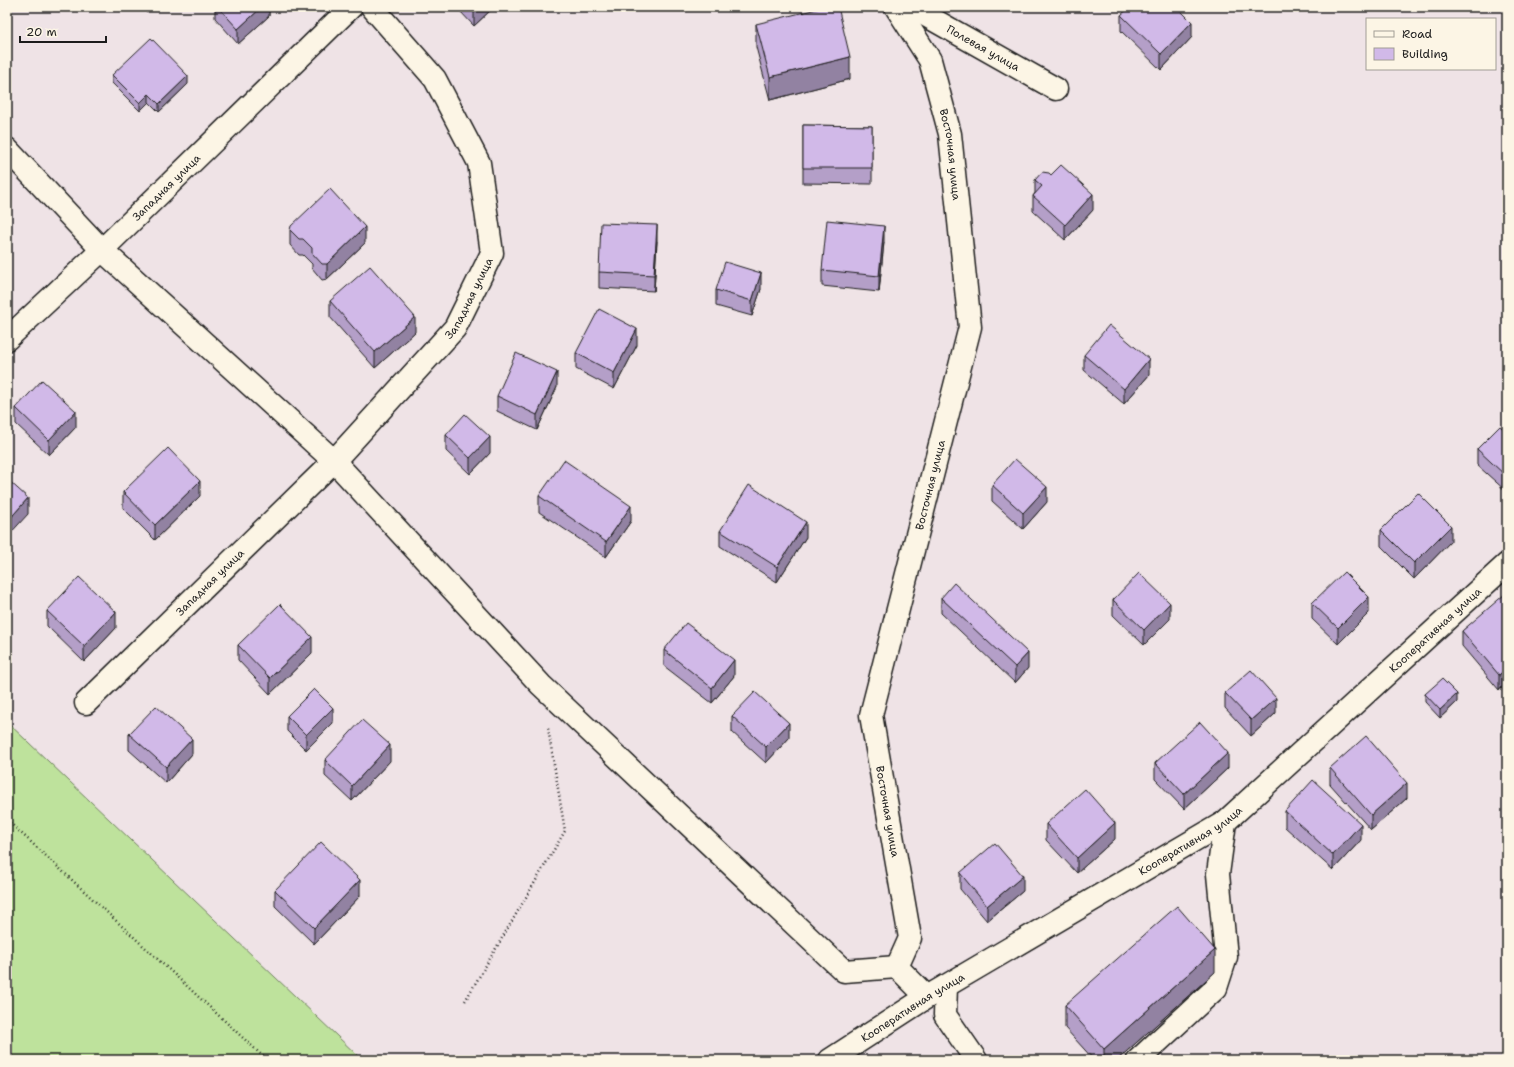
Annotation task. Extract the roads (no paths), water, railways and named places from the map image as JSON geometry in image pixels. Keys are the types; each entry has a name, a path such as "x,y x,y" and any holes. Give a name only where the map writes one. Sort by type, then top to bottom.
{"street":[{"name":"Западная улица","path":"7,339 102,250 351,7"},
{"name":"Западная улица","path":"86,703 334,461 455,328 492,253 479,163 435,78 372,7"},
{"name":"Восточная улица","path":"896,7 930,60 950,134 970,327 871,715 910,938 897,967"},
{"name":"Полевая улица","path":"911,7 1056,89"},
{"path":"7,149 102,250 334,461 541,685 844,971 897,967 927,997"},
{"name":"Кооперативная улица","path":"830,1060 927,997 1225,822 1507,564"},
{"path":"1138,1060 1216,988 1226,957 1218,874 1225,822"},
{"path":"946,986 945,1015 976,1060"}]}
